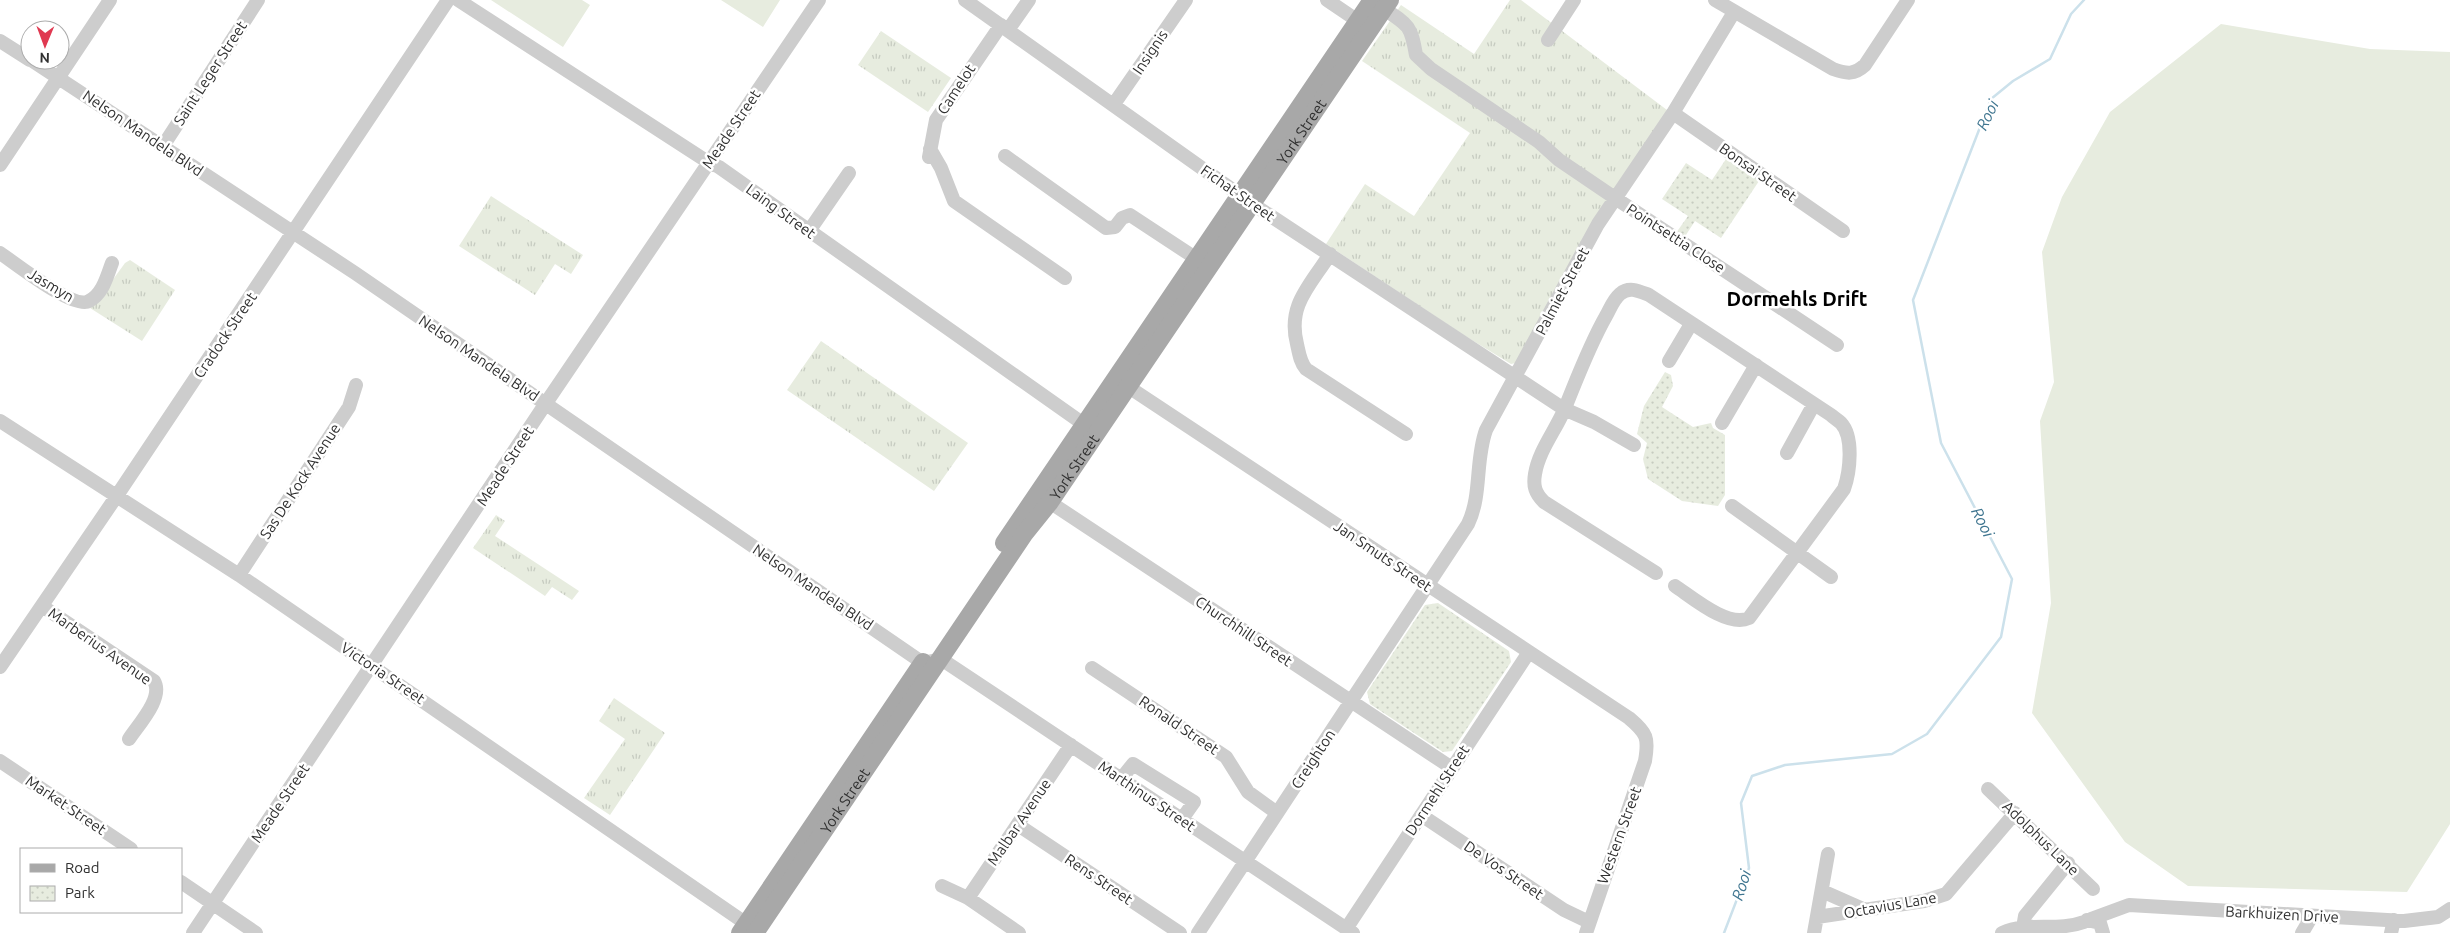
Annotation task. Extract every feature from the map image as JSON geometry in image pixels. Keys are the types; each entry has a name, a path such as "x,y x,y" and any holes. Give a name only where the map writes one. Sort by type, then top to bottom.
{"main road":[{"name":"York Street","path":"1122,382 1197,259 1246,199 1358,21 1382,3"},
{"name":"York Street","path":"752,931 923,663 1043,497 1382,3"},
{"name":"York Street","path":"752,931 1025,533 1043,497"}],"street":[{"path":"0,165 60,78 110,0"},
{"name":"Saint Leger Street","path":"163,146 258,0"},
{"name":"Cradock Street","path":"0,667 116,497 448,0"},
{"name":"Laing Street","path":"458,0 708,162 720,167 1090,429"},
{"name":"Meade Street","path":"193,933 546,403 819,0"},
{"name":"Fichat Street","path":"965,0 1246,199 1564,409 1594,422 1634,445"},
{"name":"Camelot","path":"1029,0 1004,27 936,120 929,155 941,168 954,200 1065,278"},
{"name":"Insignis","path":"1114,104 1186,0"},
{"path":"1327,0 1358,21"},
{"path":"1548,40 1574,0"},
{"path":"1715,0 1833,69 1847,74 1857,72 1865,66 1908,0"},
{"name":"Pointsettia Close","path":"1382,3 1409,27 1414,40 1416,55 1420,61 1539,142 1559,160 1837,344"},
{"name":"Palmiet Street","path":"1427,585 1473,514 1484,436 1517,378 1598,224 1673,113 1734,12"},
{"name":"Nelson Mandela Blvd","path":"0,41 20,54"},
{"name":"Nelson Mandela Blvd","path":"47,70 293,232 546,403 923,663"},
{"name":"Bonsai Street","path":"1673,113 1843,231"},
{"path":"1005,156 1106,228 1115,227 1126,215 1130,215 1197,259"},
{"path":"808,231 849,173"},
{"name":"Jasmyn","path":"0,253 55,290 75,302 83,303 88,302 100,292 112,263"},
{"path":"1330,254 1296,308 1294,322 1300,358 1306,369 1406,434"},
{"path":"1656,574 1538,496 1534,487 1535,471 1544,447 1564,409 1583,360 1615,299 1628,290 1640,291 1814,404 1841,423 1846,431 1848,440 1848,479 1837,500 1754,612 1743,621 1736,622 1726,618 1676,586"},
{"path":"1669,361 1691,324"},
{"path":"1722,423 1756,365"},
{"name":"Jan Smuts Street","path":"1122,382 1629,718 1647,737"},
{"name":"Sas De Kock Avenue","path":"239,575 349,408 356,386"},
{"path":"1787,453 1814,404"},
{"name":"Victoria Street","path":"0,421 239,575 372,665 752,931"},
{"name":"Churchhill Street","path":"1043,497 1452,768"},
{"path":"1732,506 1831,577"},
{"name":"Creighton","path":"1198,933 1427,585"},
{"name":"Marberius Avenue","path":"42,606 154,681 156,696 129,740"},
{"name":"Dormehl Street","path":"1350,931 1421,815 1529,652"},
{"path":"923,663 940,659"},
{"name":"Marthinus Street","path":"940,659 1350,931"},
{"name":"Ronald Street","path":"1092,668 1226,757 1248,792 1277,813"},
{"name":"Western Street","path":"1588,928 1645,761 1647,737"},
{"name":"Malbar Avenue","path":"968,898 1071,745"},
{"name":"Market Street","path":"0,761 130,848"},
{"path":"1121,779 1133,764 1194,802 1182,819"},
{"name":"Adolphus Lane","path":"1988,789 2068,863 2093,889"},
{"name":"Octavius Lane","path":"1817,917 1924,902 1946,894 2015,813"},
{"name":"De Vos Street","path":"1421,815 1588,928"},
{"name":"Rens Street","path":"1018,825 1180,933"},
{"path":"1814,933 1828,854"},
{"path":"2026,930 2026,913 2068,863"},
{"path":"182,883 256,933"},
{"path":"942,886 968,898 1018,933"},
{"path":"1822,891 1866,910"},
{"name":"Barkhuizen Drive","path":"2002,933 2085,925 2129,906 2312,916 2393,927 2438,917 2450,909"},
{"path":"2103,932 2112,913"},
{"path":"2302,933 2312,916"},
{"path":"2085,925 2100,923 2103,932"}],"green space":[{"path":"491,0 582,0 590,5 563,47"},
{"path":"721,0 780,0 763,27"},
{"path":"1510,0 1521,0 1667,110 1516,363 1511,364 1326,244 1365,184 1414,216 1470,133 1362,61 1401,5 1474,54"},
{"path":"2221,24 2370,49 2450,52 2450,824 2407,892 2188,886 2125,842 2032,713 2051,603 2040,421 2054,382 2042,252 2062,197 2110,112"},
{"path":"881,31 951,78 928,112 858,65"},
{"path":"1726,159 1759,181 1721,238 1695,221 1684,238 1676,233 1688,216 1662,199 1686,163 1712,180"},
{"path":"491,196 583,255 571,274 555,264 535,295 459,246"},
{"path":"130,260 175,290 142,341 90,308 125,263"},
{"path":"821,341 968,443 934,491 787,390"},
{"path":"1665,372 1671,375 1673,386 1662,407 1693,427 1711,423 1713,428 1725,435 1725,495 1718,506 1682,501 1648,479 1643,459 1647,443 1637,434 1644,406"},
{"path":"496,515 505,521 495,536 579,591 572,600 552,587 545,596 473,548"},
{"path":"1438,603 1509,651 1511,662 1452,751 1443,752 1370,704 1367,692 1425,605"},
{"path":"614,698 665,733 610,815 584,798 625,739 599,721"}],"waterway":[{"name":"Rooi","path":"1724,933 1749,868 1741,803 1752,776 1785,765 1892,754 1927,734 2001,637 2012,579 1941,443 1913,300 1991,99 2013,81 2050,59 2071,14 2084,0"}],"district":[{"name":"Dormehls Drift","path":"1797,298"}]}
